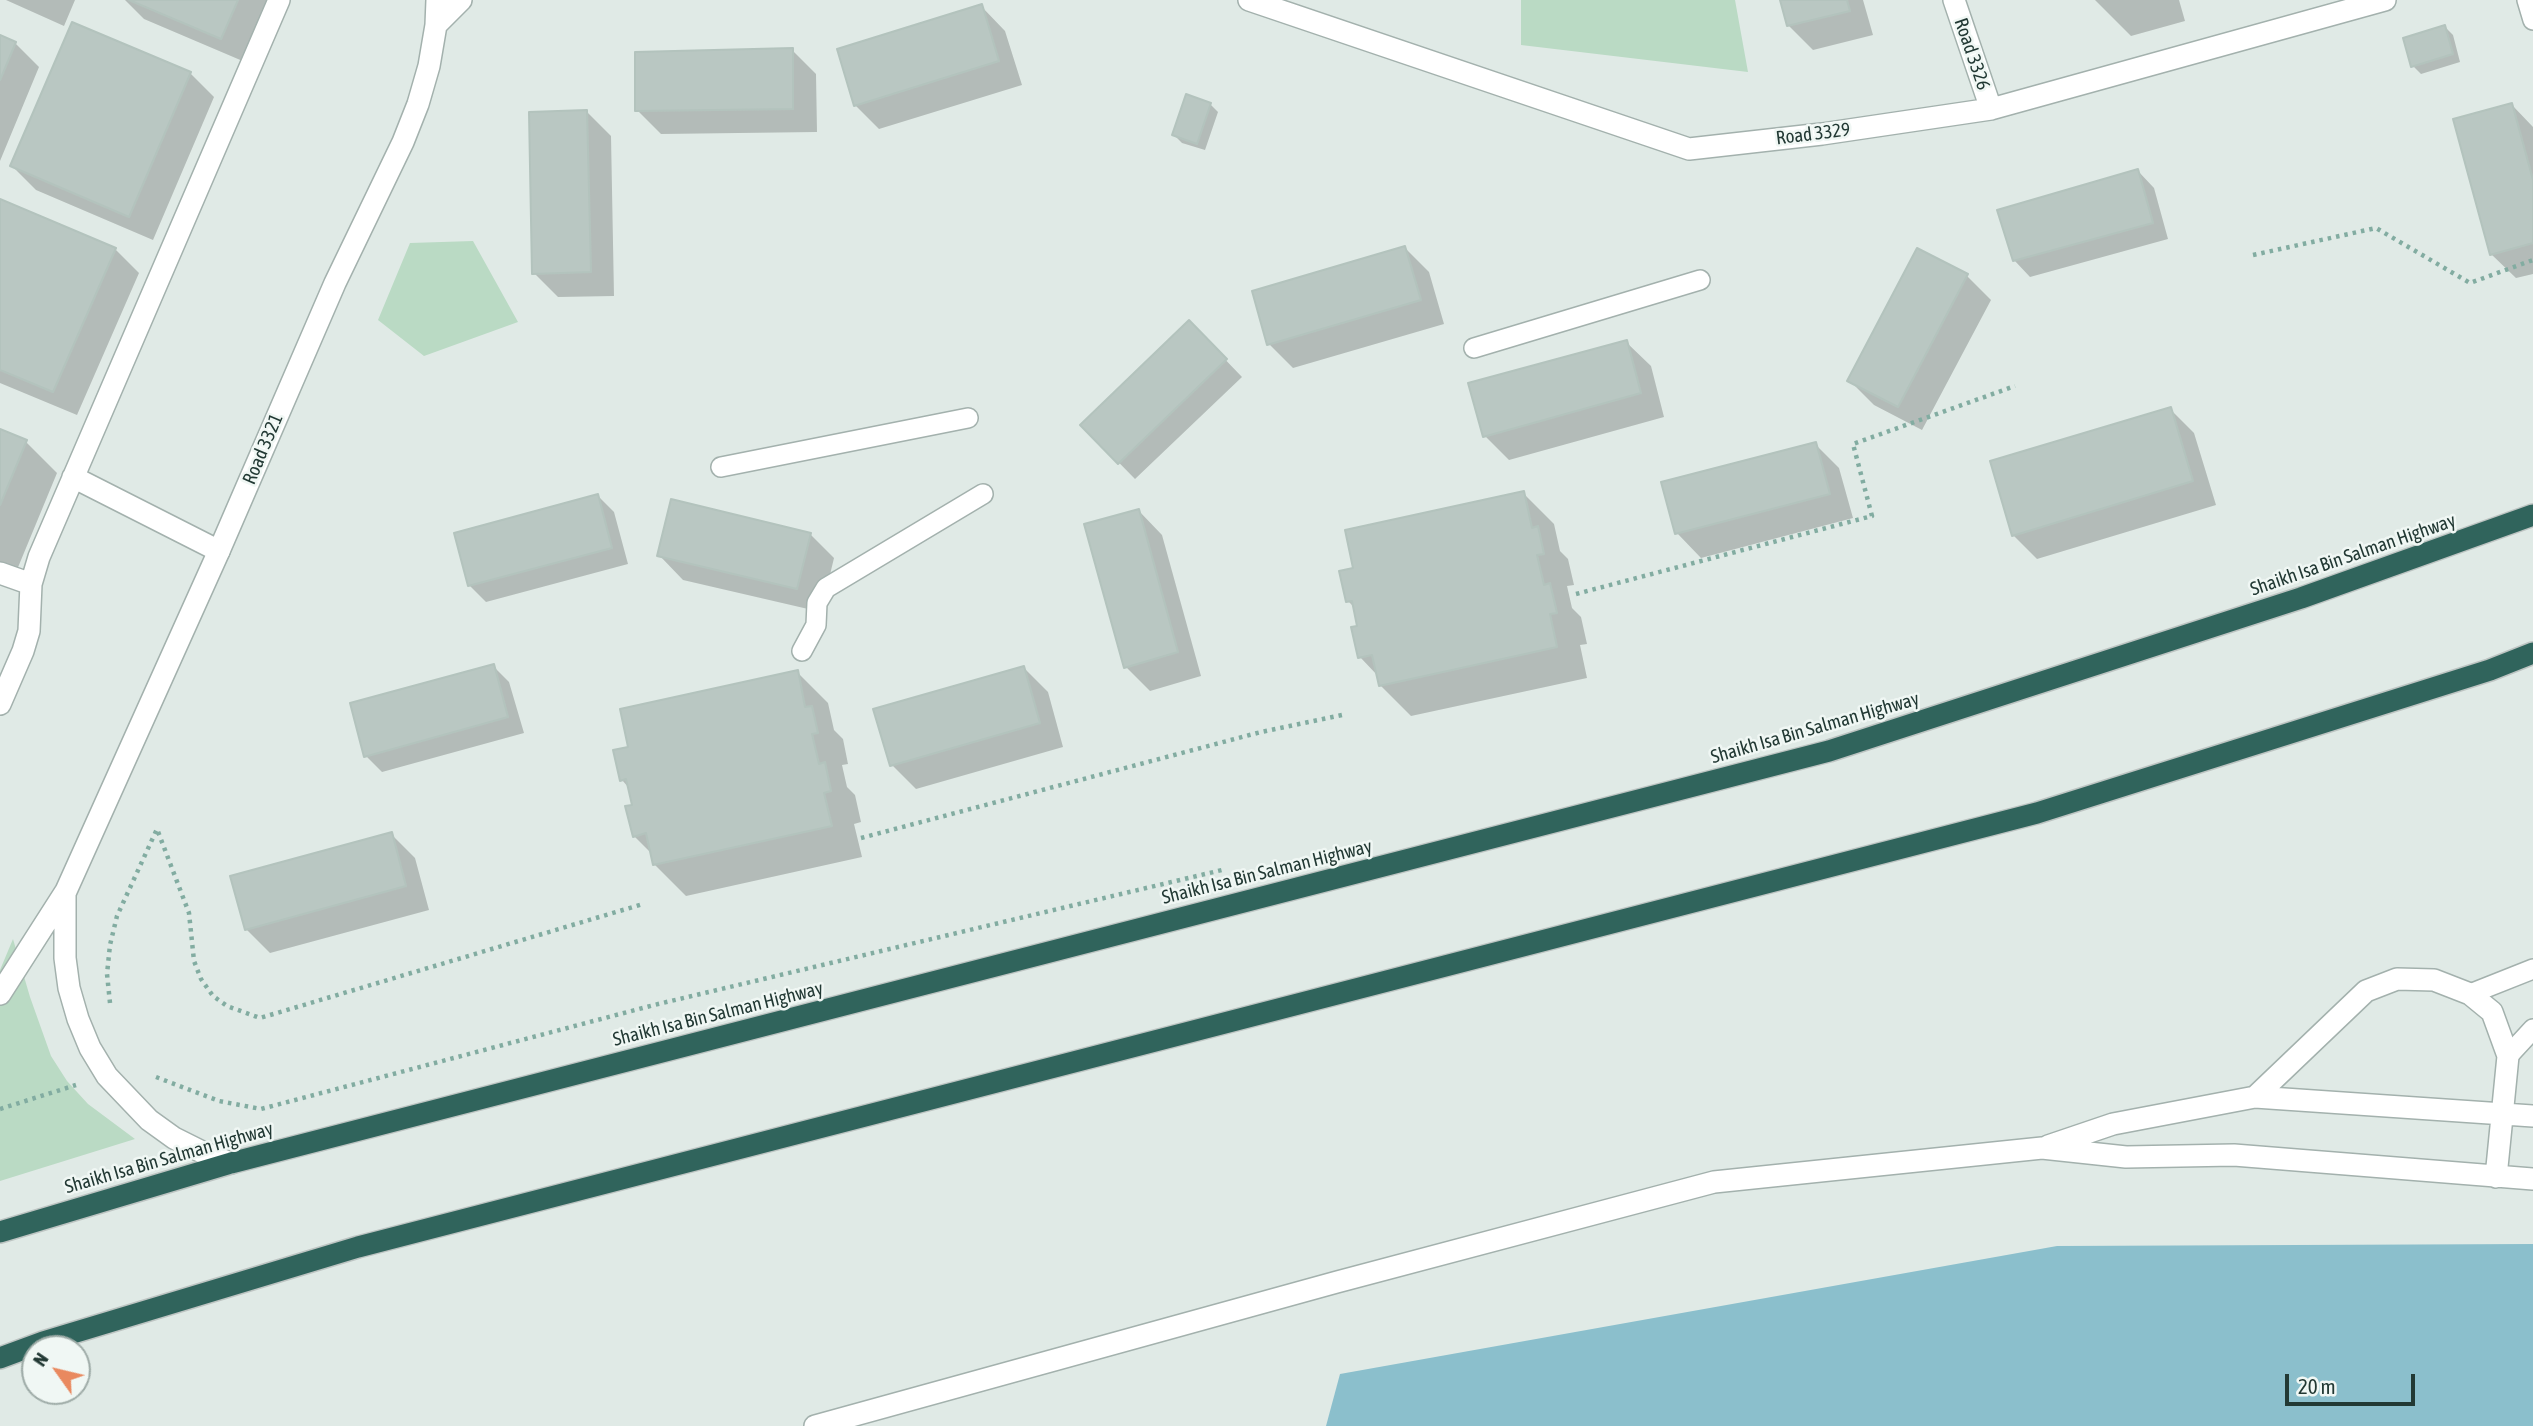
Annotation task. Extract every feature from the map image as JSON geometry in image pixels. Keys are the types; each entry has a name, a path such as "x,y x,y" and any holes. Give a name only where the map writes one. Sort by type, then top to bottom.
{"highway":[{"name":"Shaikh Isa Bin Salman Highway","path":"0,1232 231,1163 1829,751 2301,598 2533,515"},
{"path":"0,1358 43,1342 358,1247 2037,813 2490,670 2533,653"}],"street":[{"path":"0,704 29,631 31,584 73,477 279,0"},
{"name":"Road 3321","path":"0,994 65,891 219,551 335,282 403,142 429,66 437,0"},
{"path":"436,25 461,0"},
{"name":"Road 3329","path":"1249,0 1689,149 1822,134 1991,108 2385,0"},
{"name":"Road 3326","path":"1954,0 1991,108"},
{"path":"73,477 219,551"},
{"path":"0,573 31,584"},
{"path":"2490,670 2533,664"},
{"name":"Road 3321","path":"65,891 65,958 69,988 90,1048 107,1076 149,1121 202,1153 231,1163"},
{"path":"2255,1097 2366,991 2396,979 2434,980 2470,994 2492,1012 2508,1056 2496,1177"},
{"path":"2042,1148 2113,1124 2255,1097 2533,1116"},
{"path":"816,1426 1297,1293 1714,1182 2042,1148 2126,1157 2234,1155 2533,1179"}],"lane":[{"path":"2528,0 2533,20"},
{"path":"1474,348 1700,280"},
{"path":"721,467 968,418"},
{"path":"802,651 816,625 817,603 826,587 984,494"},
{"path":"2470,994 2533,969"},
{"path":"2508,1056 2533,1029"}],"path":[{"path":"2253,255 2376,228 2470,284 2533,260"},
{"path":"1576,594 1872,516 1853,444 2015,386"},
{"path":"861,838 1261,732 1342,715"},
{"path":"112,1013 107,974 110,944 117,916 157,829 189,913 194,961 201,979 213,996 227,1006 260,1018 643,904"},
{"path":"0,1109 132,1068 219,1101 261,1109 654,1005 1233,868"}],"green space":[{"path":"1521,0 1735,0 1748,72 1521,45"},
{"path":"473,241 518,322 424,356 378,320 410,243"},
{"path":"13,939 51,1056 67,1081 88,1104 135,1139 0,1181 0,970"}],"water":[{"path":"2533,1244 2533,1426 1326,1426 1340,1374 2057,1246"}],"building":[{"path":"129,0 238,0 221,39"},
{"path":"1780,0 1847,0 1850,11 1787,26"},
{"path":"982,4 999,61 854,106 837,49"},
{"path":"72,22 191,72 129,217 10,166"},
{"path":"2445,25 2453,54 2411,67 2403,38"},
{"path":"0,35 16,42 0,80"},
{"path":"793,48 793,109 635,111 635,52"},
{"path":"1186,94 1211,103 1197,144 1172,135"},
{"path":"2512,103 2533,180 2533,243 2490,255 2453,119"},
{"path":"587,110 591,272 532,274 529,112"},
{"path":"2138,169 2153,223 2013,261 1997,210"},
{"path":"0,199 116,248 53,392 0,370"},
{"path":"1405,246 1421,300 1267,345 1252,291"},
{"path":"1917,248 1968,274 1898,407 1847,381"},
{"path":"1189,320 1227,359 1118,464 1080,425"},
{"path":"1627,340 1641,393 1483,437 1468,383"},
{"path":"2171,407 2193,481 2012,536 1990,461"},
{"path":"0,429 27,440 0,505"},
{"path":"1816,442 1830,494 1675,534 1661,482"},
{"path":"1524,491 1532,528 1538,526 1544,554 1537,555 1544,585 1550,583 1557,613 1550,614 1557,647 1379,686 1372,655 1358,658 1351,627 1357,626 1352,601 1346,602 1339,571 1353,568 1345,530"},
{"path":"598,494 612,548 468,586 454,533"},
{"path":"671,499 811,533 797,589 657,556"},
{"path":"1139,509 1178,652 1124,668 1084,524"},
{"path":"494,664 508,717 364,757 350,703"},
{"path":"1024,666 1040,723 890,766 873,709"},
{"path":"798,670 805,707 812,706 818,733 812,734 819,764 825,762 831,791 824,793 832,826 653,865 646,833 633,837 625,806 632,805 626,779 620,781 613,750 628,747 620,709"},
{"path":"392,832 406,886 245,930 230,876"}]}
